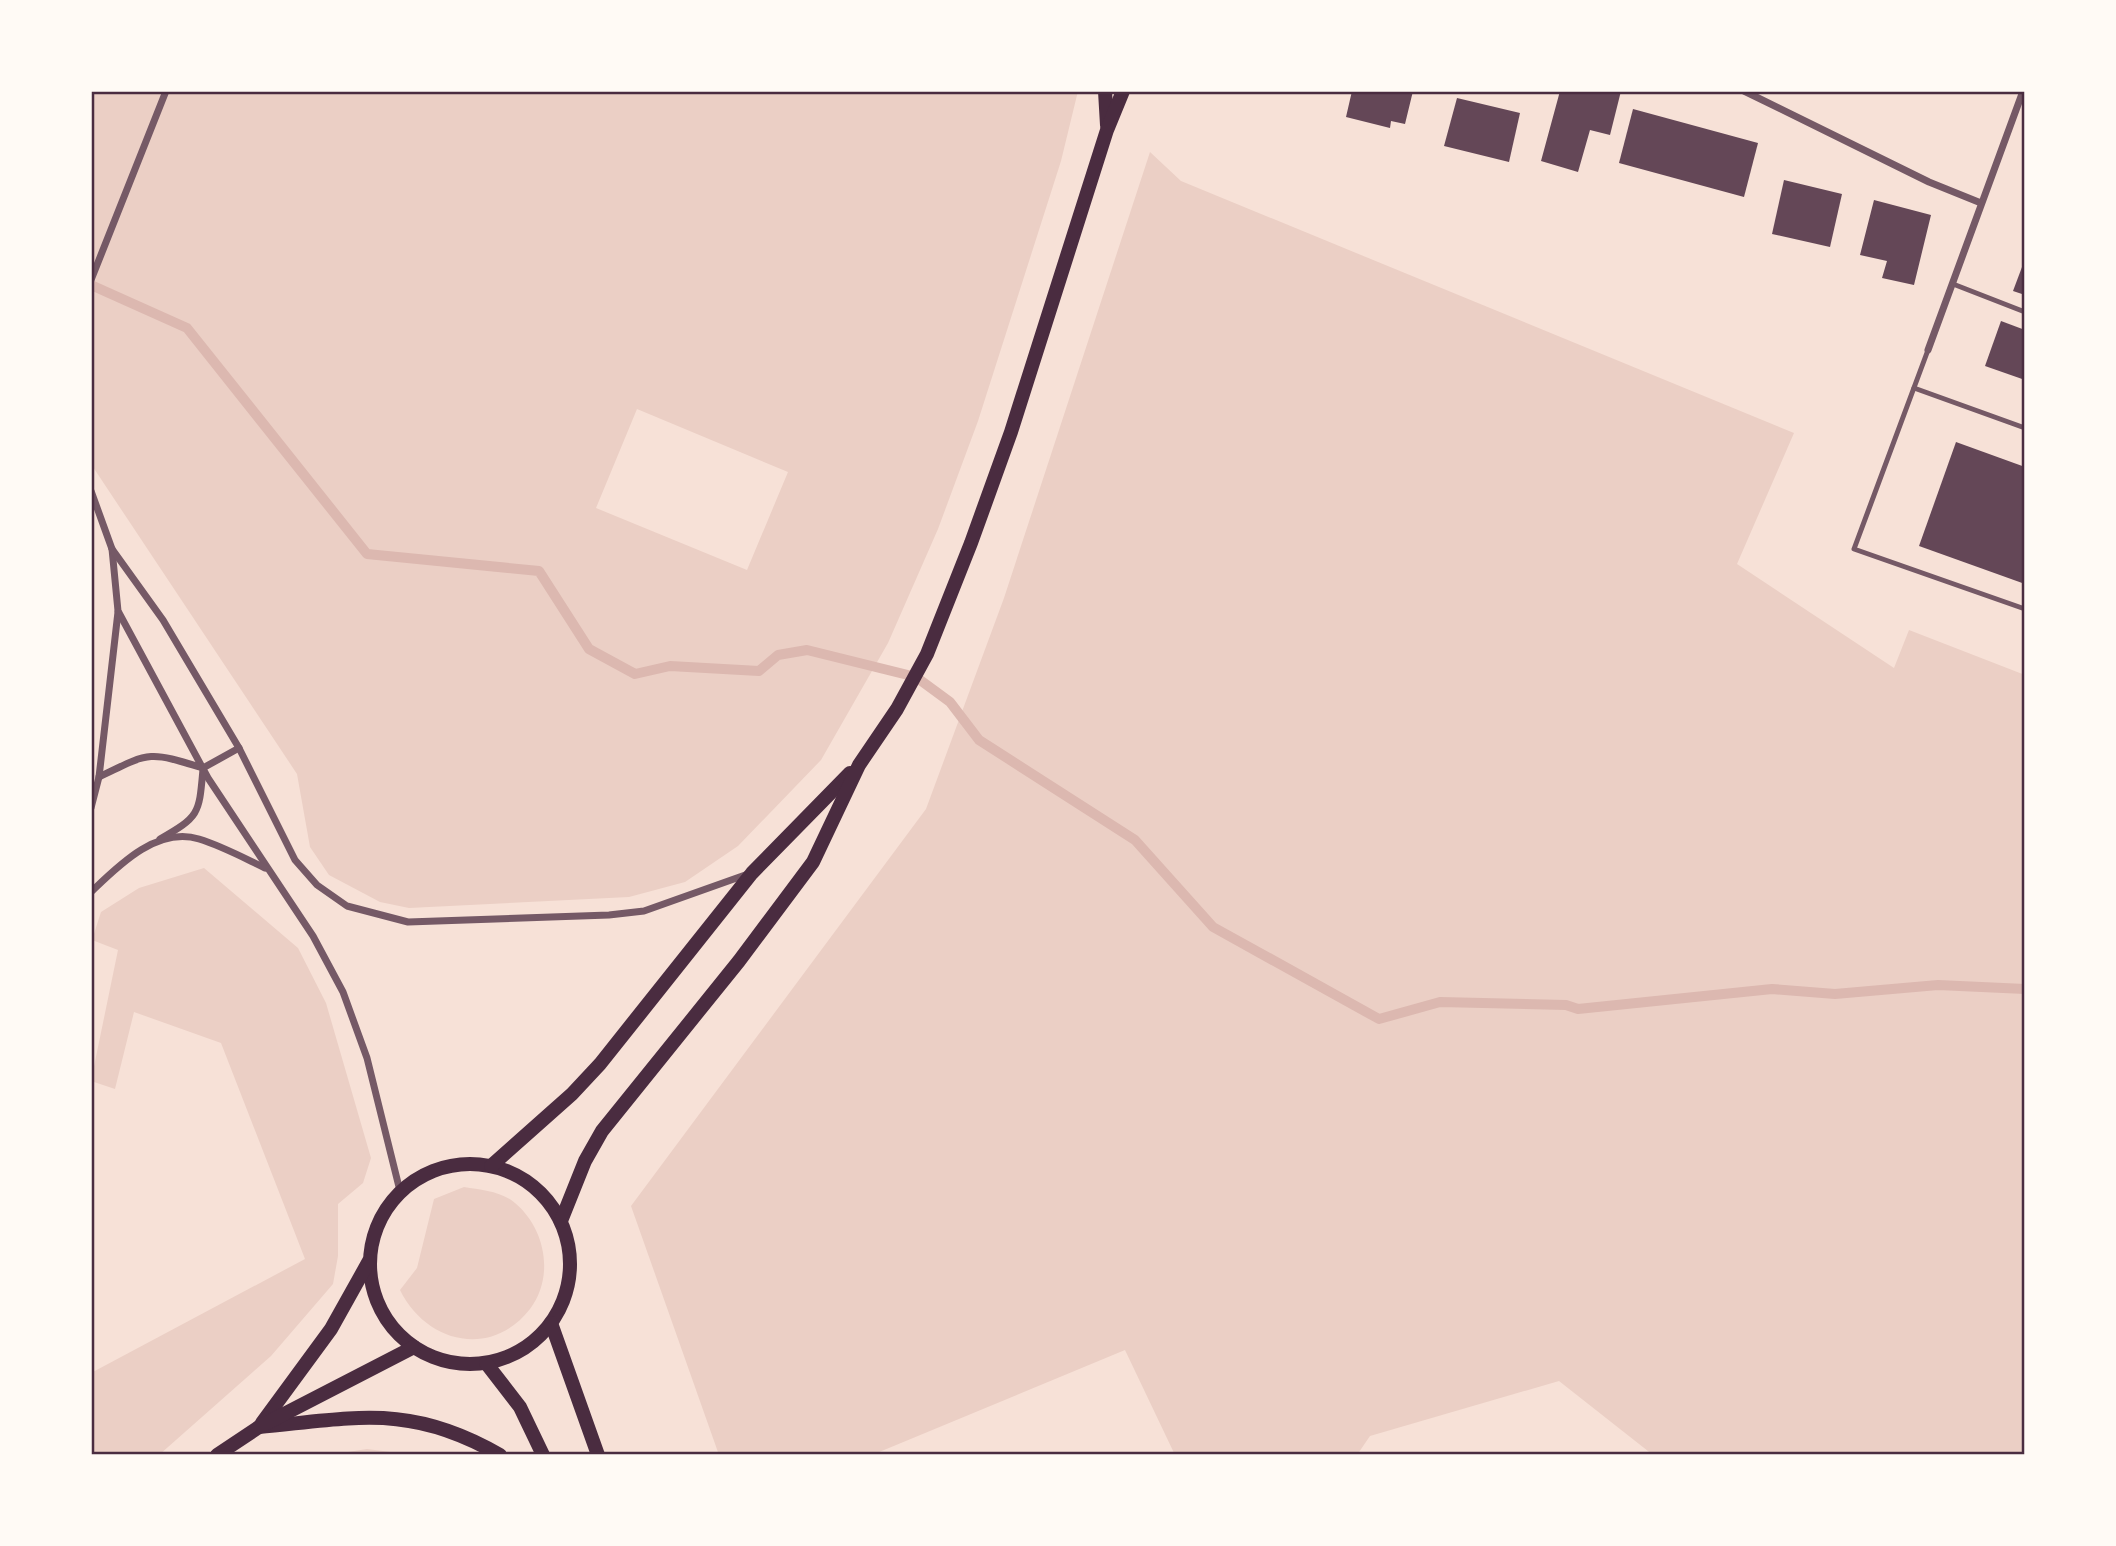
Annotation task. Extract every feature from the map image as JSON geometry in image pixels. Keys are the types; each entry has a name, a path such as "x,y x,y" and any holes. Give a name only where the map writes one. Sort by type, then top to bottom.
{"main road":[{"path":"1105,91 1107,130"},
{"path":"561,1221 585,1161 602,1131 739,961 813,862 859,765 897,709 927,654 1011,432 1107,130 1123,91"},
{"path":"491,1166 572,1094 600,1064 752,873 859,765"},
{"path":"467,1163 491,1166 520,1177 544,1196 561,1221 570,1256 567,1291 551,1323 533,1342 511,1355 486,1363 462,1364 439,1359 414,1347 397,1332 381,1311 372,1287 369,1261 373,1235 384,1212 400,1191 419,1177 442,1167 467,1163"},
{"path":"259,1427 331,1329 369,1261"},
{"path":"551,1323 598,1455"},
{"path":"217,1455 259,1427 414,1347"},
{"path":"486,1363 520,1407 544,1455"},
{"path":"259,1427 377,1416 407,1419 444,1428 500,1455"}],"street":[{"path":"91,280 166,91"},
{"path":"1744,91 1930,182 1981,203"},
{"path":"1928,349 2023,91"},
{"path":"91,491 112,549 118,611 99,777 91,808"},
{"path":"112,549 163,620 239,748 295,860 317,886 347,905 408,922 609,915 644,911 752,873"},
{"path":"118,611 203,768 313,936 343,992 367,1058 400,1191"},
{"path":"99,777 141,757 160,755 203,768 239,748"},
{"path":"91,892 120,864 193,820 200,801 203,768"},
{"path":"158,840 197,838 266,868"}],"lane":[{"path":"1953,284 2025,312"},
{"path":"1928,349 1854,550 2025,610"},
{"path":"1914,388 2025,428"}],"shaded area":[{"path":"91,91 1078,91 1061,161 978,421 938,529 888,643 821,760 738,846 685,882 629,897 409,908 380,902 329,875 310,847 297,774 91,464","holes":["637,409 788,472 747,570 596,508"]},
{"path":"1150,152 1181,181 1794,433 1737,564 1894,668 1909,630 2025,675 2025,1455 1653,1455 1559,1381 1370,1436 1357,1455 1175,1455 1125,1350 872,1455 719,1455 631,1206 926,809 1004,598"},
{"path":"204,868 298,948 326,1003 371,1158 363,1183 338,1204 338,1256 333,1284 271,1356 159,1455 91,1455 91,1373 305,1259 221,1043 134,1012 115,1089 91,1081 118,950 92,940 101,912 139,888"},
{"path":"464,1187 497,1193 515,1203 534,1225 543,1253 542,1282 530,1309 514,1325 497,1335 479,1339 460,1338 442,1332 411,1308 400,1290 417,1268 434,1199"},
{"path":"367,1449 414,1455 329,1455"}],"building":[{"path":"1352,91 1413,91 1405,124 1391,121 1390,128 1346,117"},
{"path":"1560,91 1621,91 1610,135 1590,130 1578,172 1541,161"},
{"path":"1457,98 1520,113 1509,162 1444,146"},
{"path":"1633,109 1758,143 1744,197 1619,163"},
{"path":"1784,180 1842,194 1830,247 1772,234"},
{"path":"1874,200 1931,215 1914,285 1882,278 1887,261 1860,255"},
{"path":"2025,259 2025,295 2013,291"},
{"path":"2001,321 2025,330 2025,380 1985,366"},
{"path":"1956,442 2025,467 2025,584 1919,546"}],"waterway":[{"path":"91,285 187,328 367,554 539,571 589,649 635,674 670,666 759,671 778,655 807,650 916,677 950,702 979,740 1135,840 1213,927 1379,1019 1440,1002 1566,1005 1578,1009 1772,989 1835,994 1938,985 2025,989"}]}
